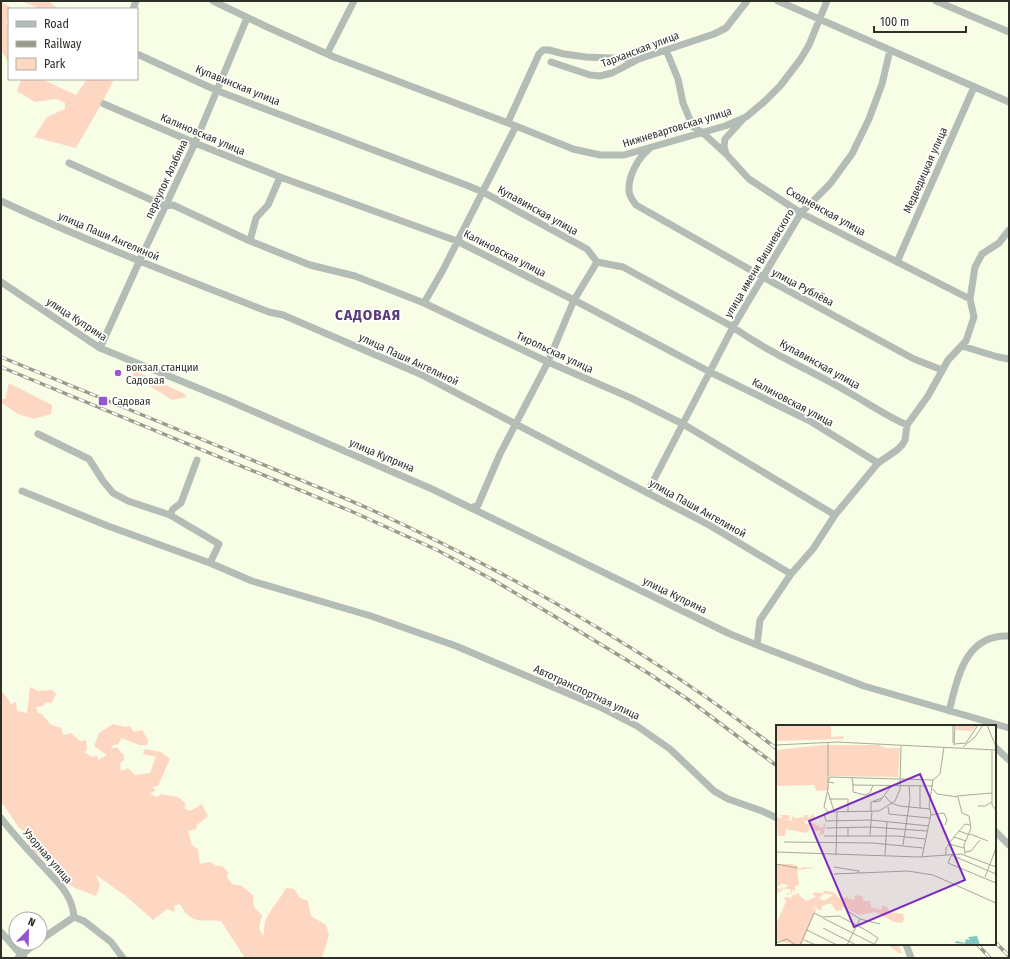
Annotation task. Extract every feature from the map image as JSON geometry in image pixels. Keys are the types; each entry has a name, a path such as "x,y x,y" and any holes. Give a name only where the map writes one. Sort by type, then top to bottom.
{"street":[{"name":"Нижневартовская улица","path":"213,1 223,4 247,18 327,54 508,122 573,149 600,155 624,155 725,126 746,117 764,102 790,74 809,45 827,1"},
{"path":"327,54 354,1"},
{"name":"Тарханская улица","path":"551,62 590,75 600,76 612,73 639,59 714,34 726,28 747,1"},
{"path":"778,1 1009,102"},
{"path":"936,1 1009,32"},
{"name":"переулок Алабяна","path":"100,348 195,144 247,18"},
{"path":"508,122 539,54 543,50 586,57 639,59"},
{"name":"Сходненская улица","path":"666,50 678,79 683,103 693,128 702,132 726,154 749,179 801,213 970,299"},
{"name":"улица имени Вишневского","path":"647,493 733,327 801,213 830,184 852,154 869,119 882,84 890,50"},
{"name":"Купавинская улица","path":"138,54 218,90 482,192 587,250 597,262 622,268 733,327 749,338 849,392 893,419 907,425"},
{"path":"620,59 623,63 623,68"},
{"name":"Медведицкая улица","path":"897,262 974,87"},
{"name":"Калиновская улица","path":"104,104 195,144 280,178 457,241 574,300 710,372 810,421 878,463"},
{"path":"726,154 724,146 725,139 746,117"},
{"path":"424,303 516,126"},
{"name":"улица Рублёва","path":"653,146 643,154 630,179 629,192 636,205 763,277 914,359 942,370"},
{"name":"Тирольская улица","path":"68,163 165,206 174,205 250,241 310,265 355,276 424,303 548,362 631,398 683,424 835,515"},
{"path":"250,241 256,218 268,205 280,178"},
{"name":"улица Паши Ангелиной","path":"1,201 139,262 283,316 420,374 709,525 791,574"},
{"path":"756,646 760,620 791,574 813,549 835,515 878,463 902,446 905,440 907,425 928,396 948,360 966,341 974,317 970,299 975,267 982,254 999,243 1009,230"},
{"path":"472,508 478,505 500,454 548,362 574,300 597,262"},
{"name":"улица Куприна","path":"1,282 100,348 432,489 756,646 864,686 949,710 981,723 992,725"},
{"path":"962,346 998,357 1009,358"},
{"path":"38,434 90,459 113,493 128,501 170,515 219,544 210,563"},
{"path":"170,515 181,503 197,460"},
{"name":"Автотранспортная улица","path":"22,491 108,526 210,563 252,581 371,616 456,646 600,708 637,726 670,749 714,791 728,799 776,818"},
{"path":"949,710 960,670 967,657 977,646 990,638 1009,636"},
{"name":"улица Куприна","path":"996,726 1009,728"},
{"path":"996,748 1009,760"},
{"name":"Узорная улица","path":"1,818 39,863 58,881 69,898 73,908 74,917"},
{"path":"996,832 1009,845"},
{"path":"48,935 74,917 84,921 111,942 123,958"},
{"path":"1,932 21,957"},
{"path":"906,945 911,958"}],"green space":[{"path":"21,1 48,1 57,8 38,8"},
{"path":"1,2 10,7 8,8 6,24 8,25 8,62 1,51"},
{"path":"21,80 44,80 76,95 86,80 114,80 76,148 34,137 47,117 65,109 65,103 56,99 35,102 17,91"},
{"path":"136,371 183,393 187,397 172,400 132,375"},
{"path":"9,383 52,405 51,414 34,419 18,414 1,403 1,399 5,399"},
{"path":"30,687 38,691 52,690 56,694 52,703 45,702 44,706 36,707 38,713 42,714 50,724 61,728 63,735 71,733 80,741 86,740 87,750 84,752 93,757 97,755 98,760 107,755 94,746 99,733 113,724 125,727 130,726 134,732 142,730 148,740 147,745 139,745 122,738 118,744 111,746 112,748 118,748 121,753 124,754 124,760 120,763 121,771 128,768 135,775 150,773 156,757 143,754 145,749 161,752 170,759 158,786 152,787 156,790 150,794 157,797 161,794 178,797 186,804 184,808 190,811 202,804 208,816 197,825 196,829 188,831 192,845 198,849 200,864 210,862 217,866 222,866 228,872 227,877 232,884 242,886 253,895 254,907 262,915 259,928 263,936 265,922 272,909 286,888 294,889 300,898 308,901 311,916 326,925 329,935 322,958 245,958 221,921 197,920 192,918 180,904 174,906 175,912 167,909 153,920 127,897 96,875 100,885 96,896 75,888 61,878 55,863 33,852 27,840 31,835 19,828 1,801 1,693 4,693 11,704 16,702 17,711 27,713"},
{"path":"888,945 898,945 902,953 899,953"}],"railway":[{"path":"1,357 341,496 479,562 582,618 682,680 776,748"},
{"path":"1,367 353,512 437,550 495,581 648,673 689,700 776,765"},
{"path":"996,943 1009,956"},
{"path":"978,945 990,958"}],"place":[{"name":"вокзал станции Садовая","path":"118,373"},
{"name":"Садовая","path":"103,401"}],"district":[{"name":"САДОВАЯ","path":"368,315"}]}
